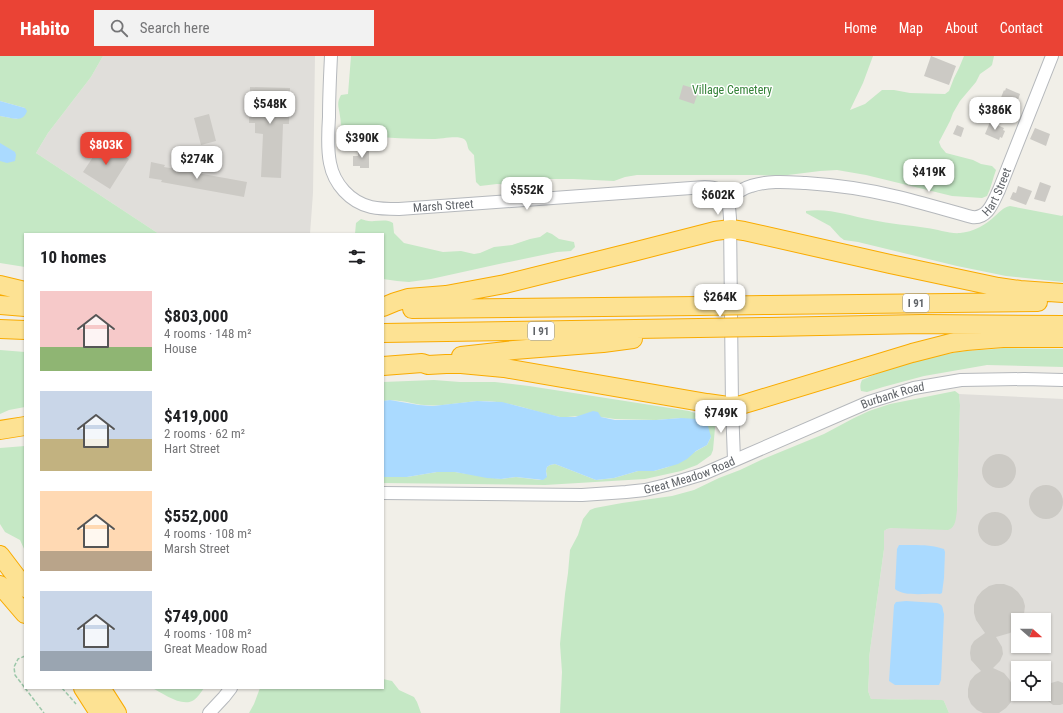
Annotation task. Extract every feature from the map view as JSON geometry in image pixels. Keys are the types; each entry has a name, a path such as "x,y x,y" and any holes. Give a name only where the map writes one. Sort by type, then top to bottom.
{"highway":[{"path":"384,308 408,298 446,295 505,284 715,231 731,229 998,287 1063,293"},
{"path":"0,285 24,291"},
{"name":"I 91","path":"384,308 991,302 1063,303"},
{"path":"0,305 24,307"},
{"name":"I 91","path":"384,332 667,329 922,324 1063,325"},
{"path":"0,329 24,330"},
{"path":"384,366 422,362 430,359 514,350 622,341 645,337 667,329"},
{"path":"422,362 428,365 461,364 504,368 707,404 732,406 912,352 951,343 1003,338 1063,338"},
{"path":"0,430 24,426"},
{"path":"0,555 24,587"},
{"path":"0,585 24,613"},
{"path":"0,599 24,625"},
{"path":"79,689 92,711"},
{"path":"83,689 92,711"},
{"path":"102,689 117,713"}],"street":[{"name":"Marsh Street","path":"331,56 328,128 330,163 334,176 342,189 351,198 364,205 379,208 399,209 705,187 718,189 724,193 728,200"},
{"name":"Hart Street","path":"728,200 744,189 756,184 769,182 797,182 866,190 896,196 972,217 982,216 991,206 999,190 1052,56"},
{"name":"Great Meadow Road","path":"384,493 582,494 626,492 645,490 685,480 703,474 734,460 732,406 731,229 728,200"},
{"name":"Burbank Road","path":"734,460 869,402 914,388 961,380 1063,380"},
{"path":"209,713 230,689"}],"path":[{"path":"24,656 18,659 14,667 15,675 24,687"},
{"path":"26,689 44,713"},
{"path":"63,689 92,711"}],"shaded area":[{"path":"103,56 315,56 313,193 310,233 157,233 36,153 48,133 91,77"},
{"path":"959,394 1063,399 1063,713 949,713 944,701 871,699 868,691 869,658 884,549 884,531 957,510"}],"green space":[{"path":"0,56 103,56 91,77 48,133 36,153 157,233 24,233 24,267 0,263 0,116 17,119 25,108 0,101"},
{"name":"Village Cemetery","path":"351,56 873,56 863,83 850,110 865,104 882,90 894,90 910,93 945,94 949,91 964,56 994,56 992,65 980,74 976,82 960,101 939,142 946,153 992,166 996,170 987,196 982,198 952,196 866,175 837,170 780,176 637,175 614,181 549,179 526,185 497,184 480,186 476,182 474,155 469,150 464,139 454,137 425,139 346,136 341,133 341,120 338,103 341,95 348,94"},
{"path":"1010,206 1063,215 1063,282 1006,276 844,240 830,226 806,213 806,211 815,210 832,211 879,221 960,233 979,228 1003,209"},
{"path":"361,219 370,221 384,220 391,222 393,223 394,233 404,243 443,252 461,251 474,254 480,253 494,247 512,245 540,237 547,232 559,239 574,242 575,247 571,251 557,252 431,279 409,282 397,281 384,279 384,233 355,233 356,223"},
{"path":"1003,348 1063,349 1063,367 987,365 924,376 867,392 861,391 860,386 862,380 908,363 957,352"},
{"path":"0,350 24,352 24,407 9,410 0,414"},
{"path":"434,380 495,382 689,411 710,418 714,422 715,428 713,450 711,455 697,465 681,471 645,479 545,485 384,483 384,477 407,477 437,472 455,472 501,479 516,477 540,480 547,476 547,467 555,464 596,480 614,478 638,471 654,471 668,467 707,445 711,437 681,418 656,420 578,416 560,417 493,401 432,405 384,401 384,382"},
{"path":"955,391 959,394 960,405 957,510 955,522 953,527 948,530 892,528 884,531 884,549 869,658 868,691 871,699 942,700 944,701 949,713 560,713 562,672 560,644 570,550 578,535 583,519 590,510 622,503 672,496 694,490 824,434 869,411 890,404"},
{"path":"24,446 24,549 20,540 5,532 0,524 0,448"},
{"path":"384,679 392,681 399,690 414,697 421,713 249,713 260,689 384,689"},
{"path":"154,689 203,689 194,700 189,702 173,699"}],"water":[{"path":"0,101 25,108 27,111 25,115 19,119 0,116"},
{"path":"0,143 15,152 15,161 7,163 0,161"},
{"path":"390,400 433,406 477,401 502,402 560,417 575,417 593,411 598,412 601,417 615,420 697,419 708,426 711,437 707,445 678,464 654,471 638,471 614,478 596,480 555,464 547,467 547,477 543,480 516,477 501,479 487,478 455,472 437,472 407,477 384,477 384,401"},
{"path":"899,545 928,546 944,549 944,578 942,593 910,594 895,589 897,549"},
{"path":"906,601 937,603 942,607 944,614 941,680 939,685 895,685 889,681 894,605 896,602"}],"building":[{"path":"931,56 956,66 949,85 924,76"},
{"path":"683,85 699,90 694,104 679,99"},
{"path":"250,87 290,88 289,124 283,124 281,178 261,177 263,134 255,133 255,123 249,123"},
{"path":"1006,88 1020,94 1016,106 1000,100"},
{"path":"209,114 216,141 201,145 194,118"},
{"path":"990,122 1004,128 1003,130 1005,131 1002,138 1000,137 999,140 985,134"},
{"path":"957,125 964,128 961,137 953,134"},
{"path":"1035,128 1050,134 1046,146 1030,139"},
{"path":"103,142 129,159 110,189 83,172"},
{"path":"358,149 369,149 369,168 353,166 353,156 358,156"},
{"path":"151,162 165,165 164,167 247,182 244,197 161,182 162,180 149,178"},
{"path":"1040,182 1051,186 1045,202 1034,199"},
{"path":"1018,186 1032,191 1026,205 1010,199 1013,192 1016,193"},
{"path":"996,454 1002,454 1006,455 1013,461 1016,471 1015,478 1009,485 1002,488 996,488 992,487 985,481 982,474 982,468 983,464 989,457"},
{"path":"1043,485 1049,485 1053,486 1060,492 1063,502 1062,509 1056,516 1049,519 1043,519 1039,518 1032,512 1029,505 1029,499 1030,495 1036,488"},
{"path":"992,512 998,512 1002,513 1009,519 1012,529 1011,536 1005,543 998,546 992,546 988,545 981,539 978,532 978,526 979,522 985,515"},
{"path":"1004,584 1012,587 1023,599 1025,606 1024,613 1011,613 1011,632 996,637 1002,647 1003,654 1000,661 993,668 1004,673 1011,682 1011,702 999,713 983,713 977,710 971,704 968,697 970,681 981,671 971,660 971,646 974,641 985,633 976,620 974,605 977,597 989,586"},
{"path":"1058,681 1063,683 1063,704 1053,705 1048,701 1051,701 1051,683"}]}
